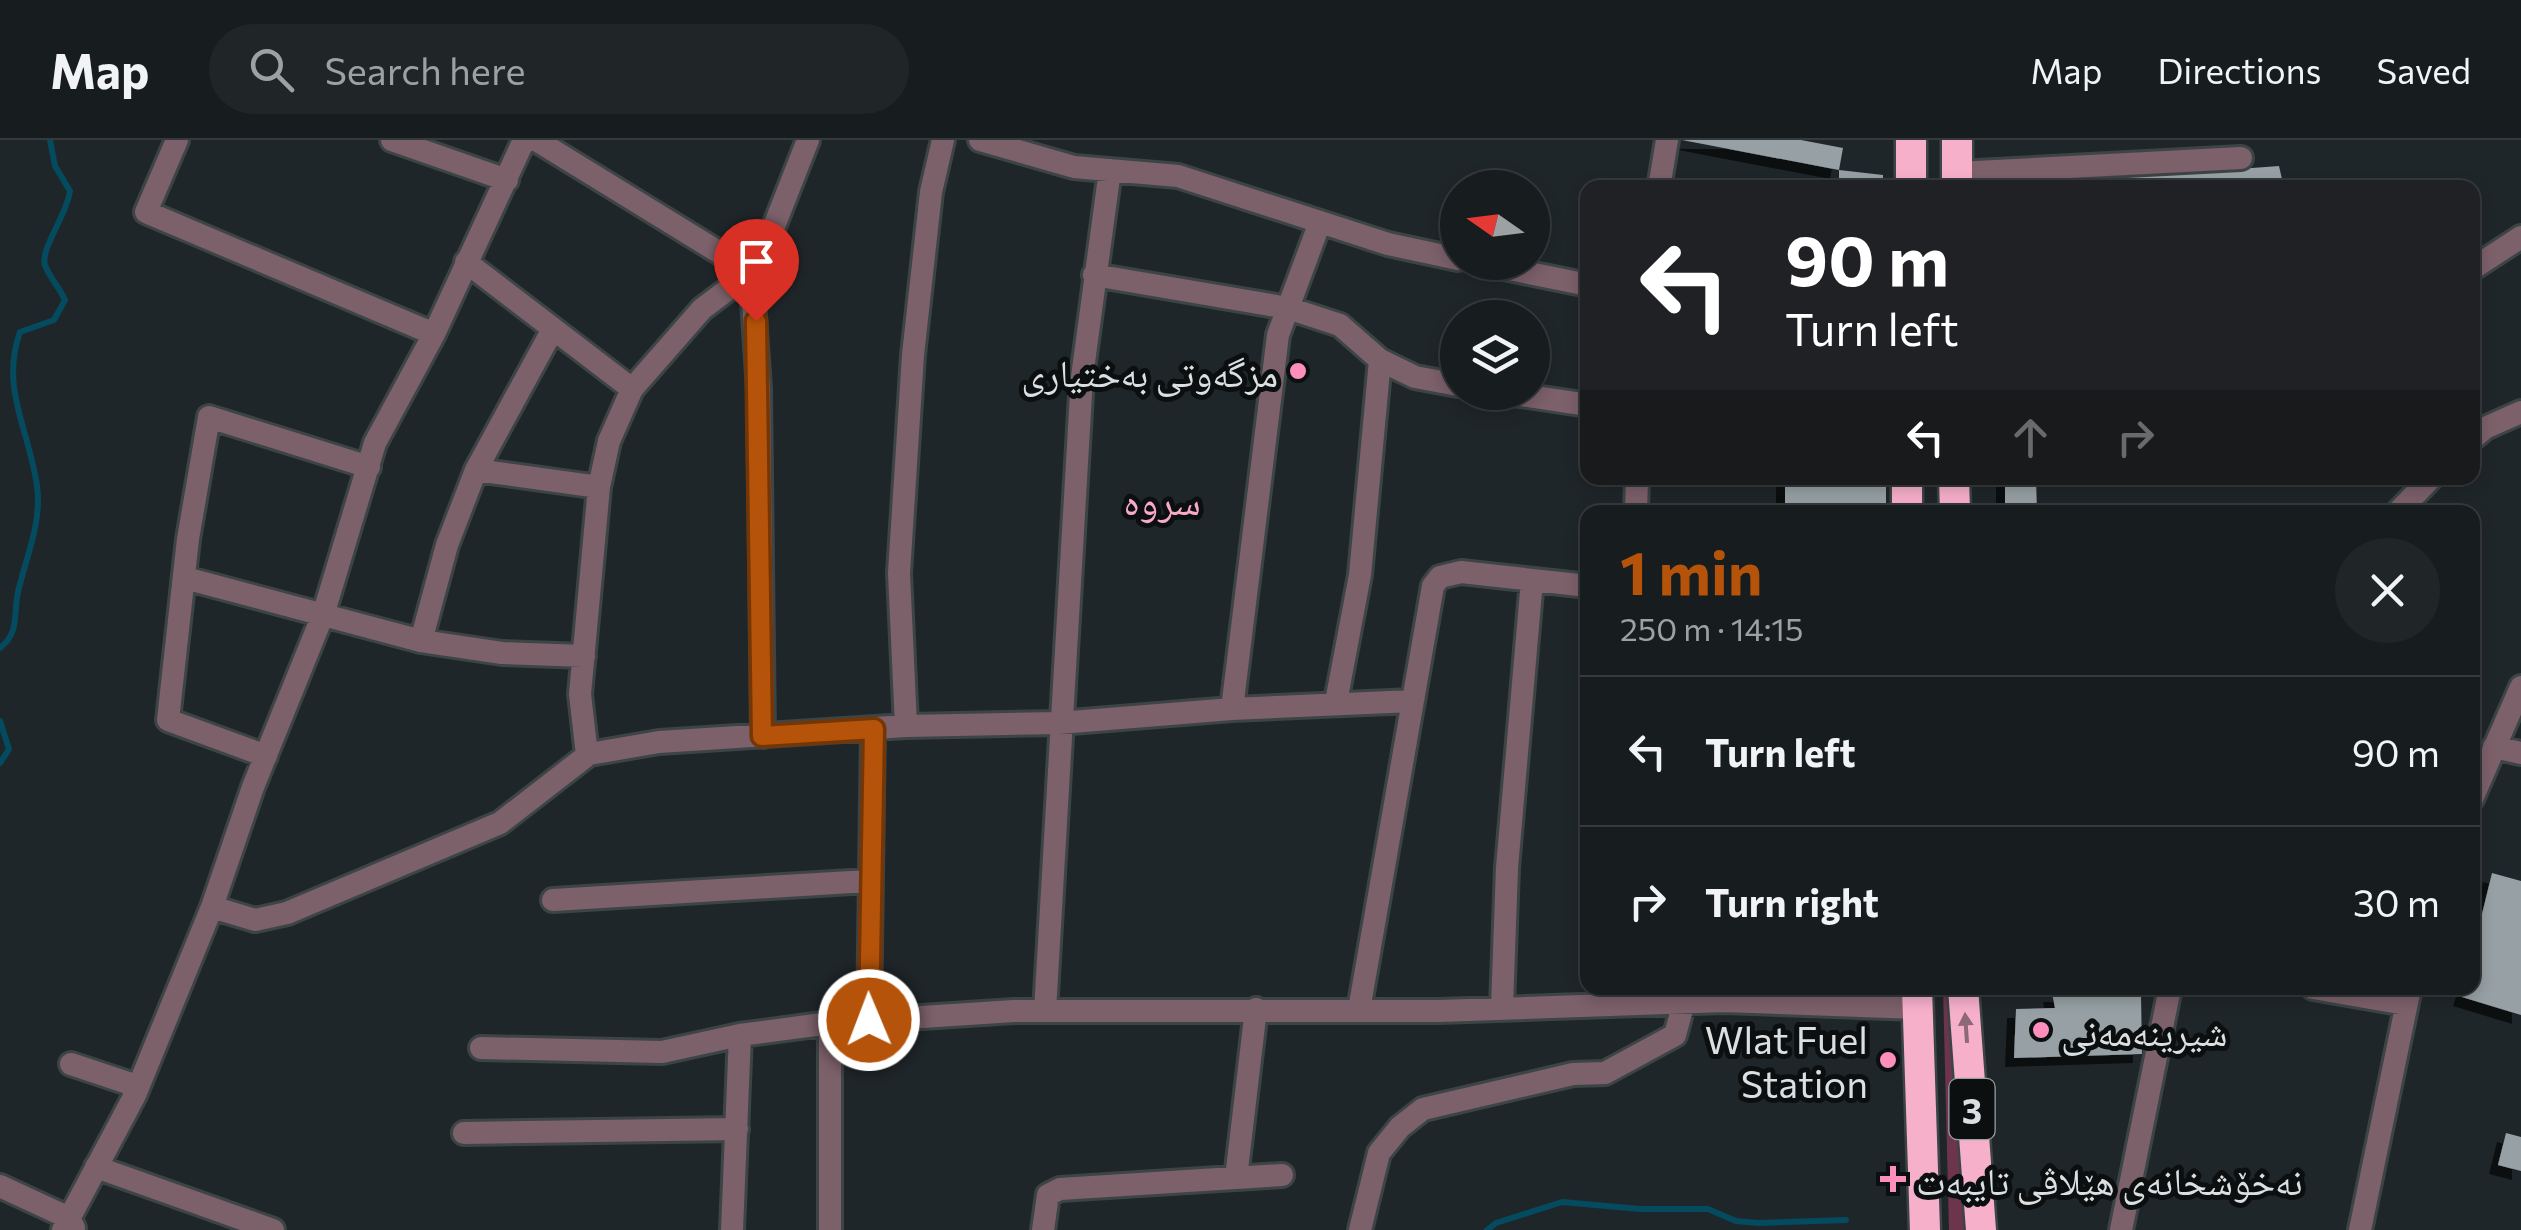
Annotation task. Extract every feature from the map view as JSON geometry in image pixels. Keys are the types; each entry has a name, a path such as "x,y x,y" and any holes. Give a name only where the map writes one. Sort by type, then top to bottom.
{"highway":[{"path":"1910,180 1911,140"},
{"path":"1957,180 1958,140"},
{"name":"3","path":"1964,995 1981,1230"},
{"name":"3","path":"1917,998 1926,1230"}],"street":[{"path":"177,140 146,212 434,334"},
{"path":"392,140 507,180"},
{"path":"0,1186 69,1226 135,1095 212,907 266,756 324,612 394,401 434,334 524,140"},
{"path":"536,140 751,272"},
{"path":"588,755 580,694 600,486 609,441 632,389 702,308 751,272 769,240 808,140"},
{"path":"906,726 900,573 912,374 931,192 943,140"},
{"path":"980,140 1074,168 1178,176 1320,222 1440,254"},
{"path":"1660,180 1668,140"},
{"path":"1957,180 2241,158"},
{"path":"1044,1012 1082,377 1110,170"},
{"path":"1232,709 1278,335 1320,222"},
{"path":"2480,264 2521,237"},
{"path":"466,262 632,389"},
{"path":"751,272 759,389 762,736"},
{"path":"1094,276 1288,308 1340,325 1380,360 1415,377 1440,381"},
{"path":"1550,277 1580,283"},
{"path":"421,641 447,544 476,470 553,328"},
{"path":"1336,702 1360,575 1380,360"},
{"path":"1550,399 1580,404"},
{"path":"2480,432 2521,412"},
{"path":"266,756 168,720 209,416 369,467"},
{"path":"476,470 600,486"},
{"path":"2405,505 2424,485"},
{"path":"1359,1010 1430,597 1440,577 1461,572 1580,585"},
{"path":"185,578 324,612 421,641 502,653 584,656"},
{"path":"1502,1007 1507,868 1532,580"},
{"path":"2480,780 2521,687"},
{"path":"212,907 255,920 287,913 500,823 588,755 659,742 906,726 1059,724 1336,702 1414,701"},
{"path":"869,1020 868,881 874,729"},
{"path":"2494,748 2521,753"},
{"path":"553,900 868,881"},
{"path":"2121,1230 2169,995"},
{"path":"481,1048 662,1052 740,1035 830,1022 1044,1012 1502,1007 1599,996 1684,1002 1917,998"},
{"path":"2360,1230 2407,996"},
{"path":"1360,1230 1379,1153 1400,1127 1423,1108 1616,1069 1675,1035 1684,1002"},
{"path":"1236,1178 1256,1008"},
{"path":"830,1022 830,1230"},
{"path":"732,1230 740,1035"},
{"path":"71,1064 131,1084 135,1095"},
{"path":"464,1133 737,1129"},
{"path":"96,1168 273,1230"},
{"path":"1043,1230 1048,1195 1060,1189 1282,1175"}],"shaded area":[{"path":"1943,995 1954,995 1964,1230 1949,1230"}],"building":[{"path":"1682,140 1801,140 1843,148 1839,170"},
{"path":"2279,166 2282,180 2090,180"},
{"path":"1839,170 1883,175 1883,180 1839,180"},
{"path":"1785,485 1886,485 1886,505 1785,505"},
{"path":"2005,485 2036,485 2037,505 2005,505"},
{"path":"2492,873 2521,881 2521,1015 2462,997 2480,995 2480,922"},
{"path":"2052,995 2141,995 2142,1054 2014,1058 2016,1009 2055,1008"},
{"path":"2506,1133 2521,1137 2521,1171 2498,1165"}],"waterway":[{"path":"0,648 13,629 38,500 14,390 15,352 20,332 54,320 65,300 45,265 46,250 70,191 55,166 50,140"},
{"path":"0,721 9,749 0,763"},
{"path":"1487,1230 1496,1223 1562,1202 1640,1209 1708,1209 1736,1221 1759,1223 1846,1220"}],"place":[{"name":"مزگەوتی بەختیاری","path":"1298,371"},
{"name":"شیرینەمەنی","path":"2041,1030"},
{"name":"Wlat Fuel Station","path":"1888,1060"},
{"name":"نەخۆشخانەی هێلاڤی تایبەت","path":"1893,1179"}],"district":[{"name":"سروە","path":"1162,498"}],"route":[{"path":"756,321 762,736 874,729 868,881 869,1020"}]}
